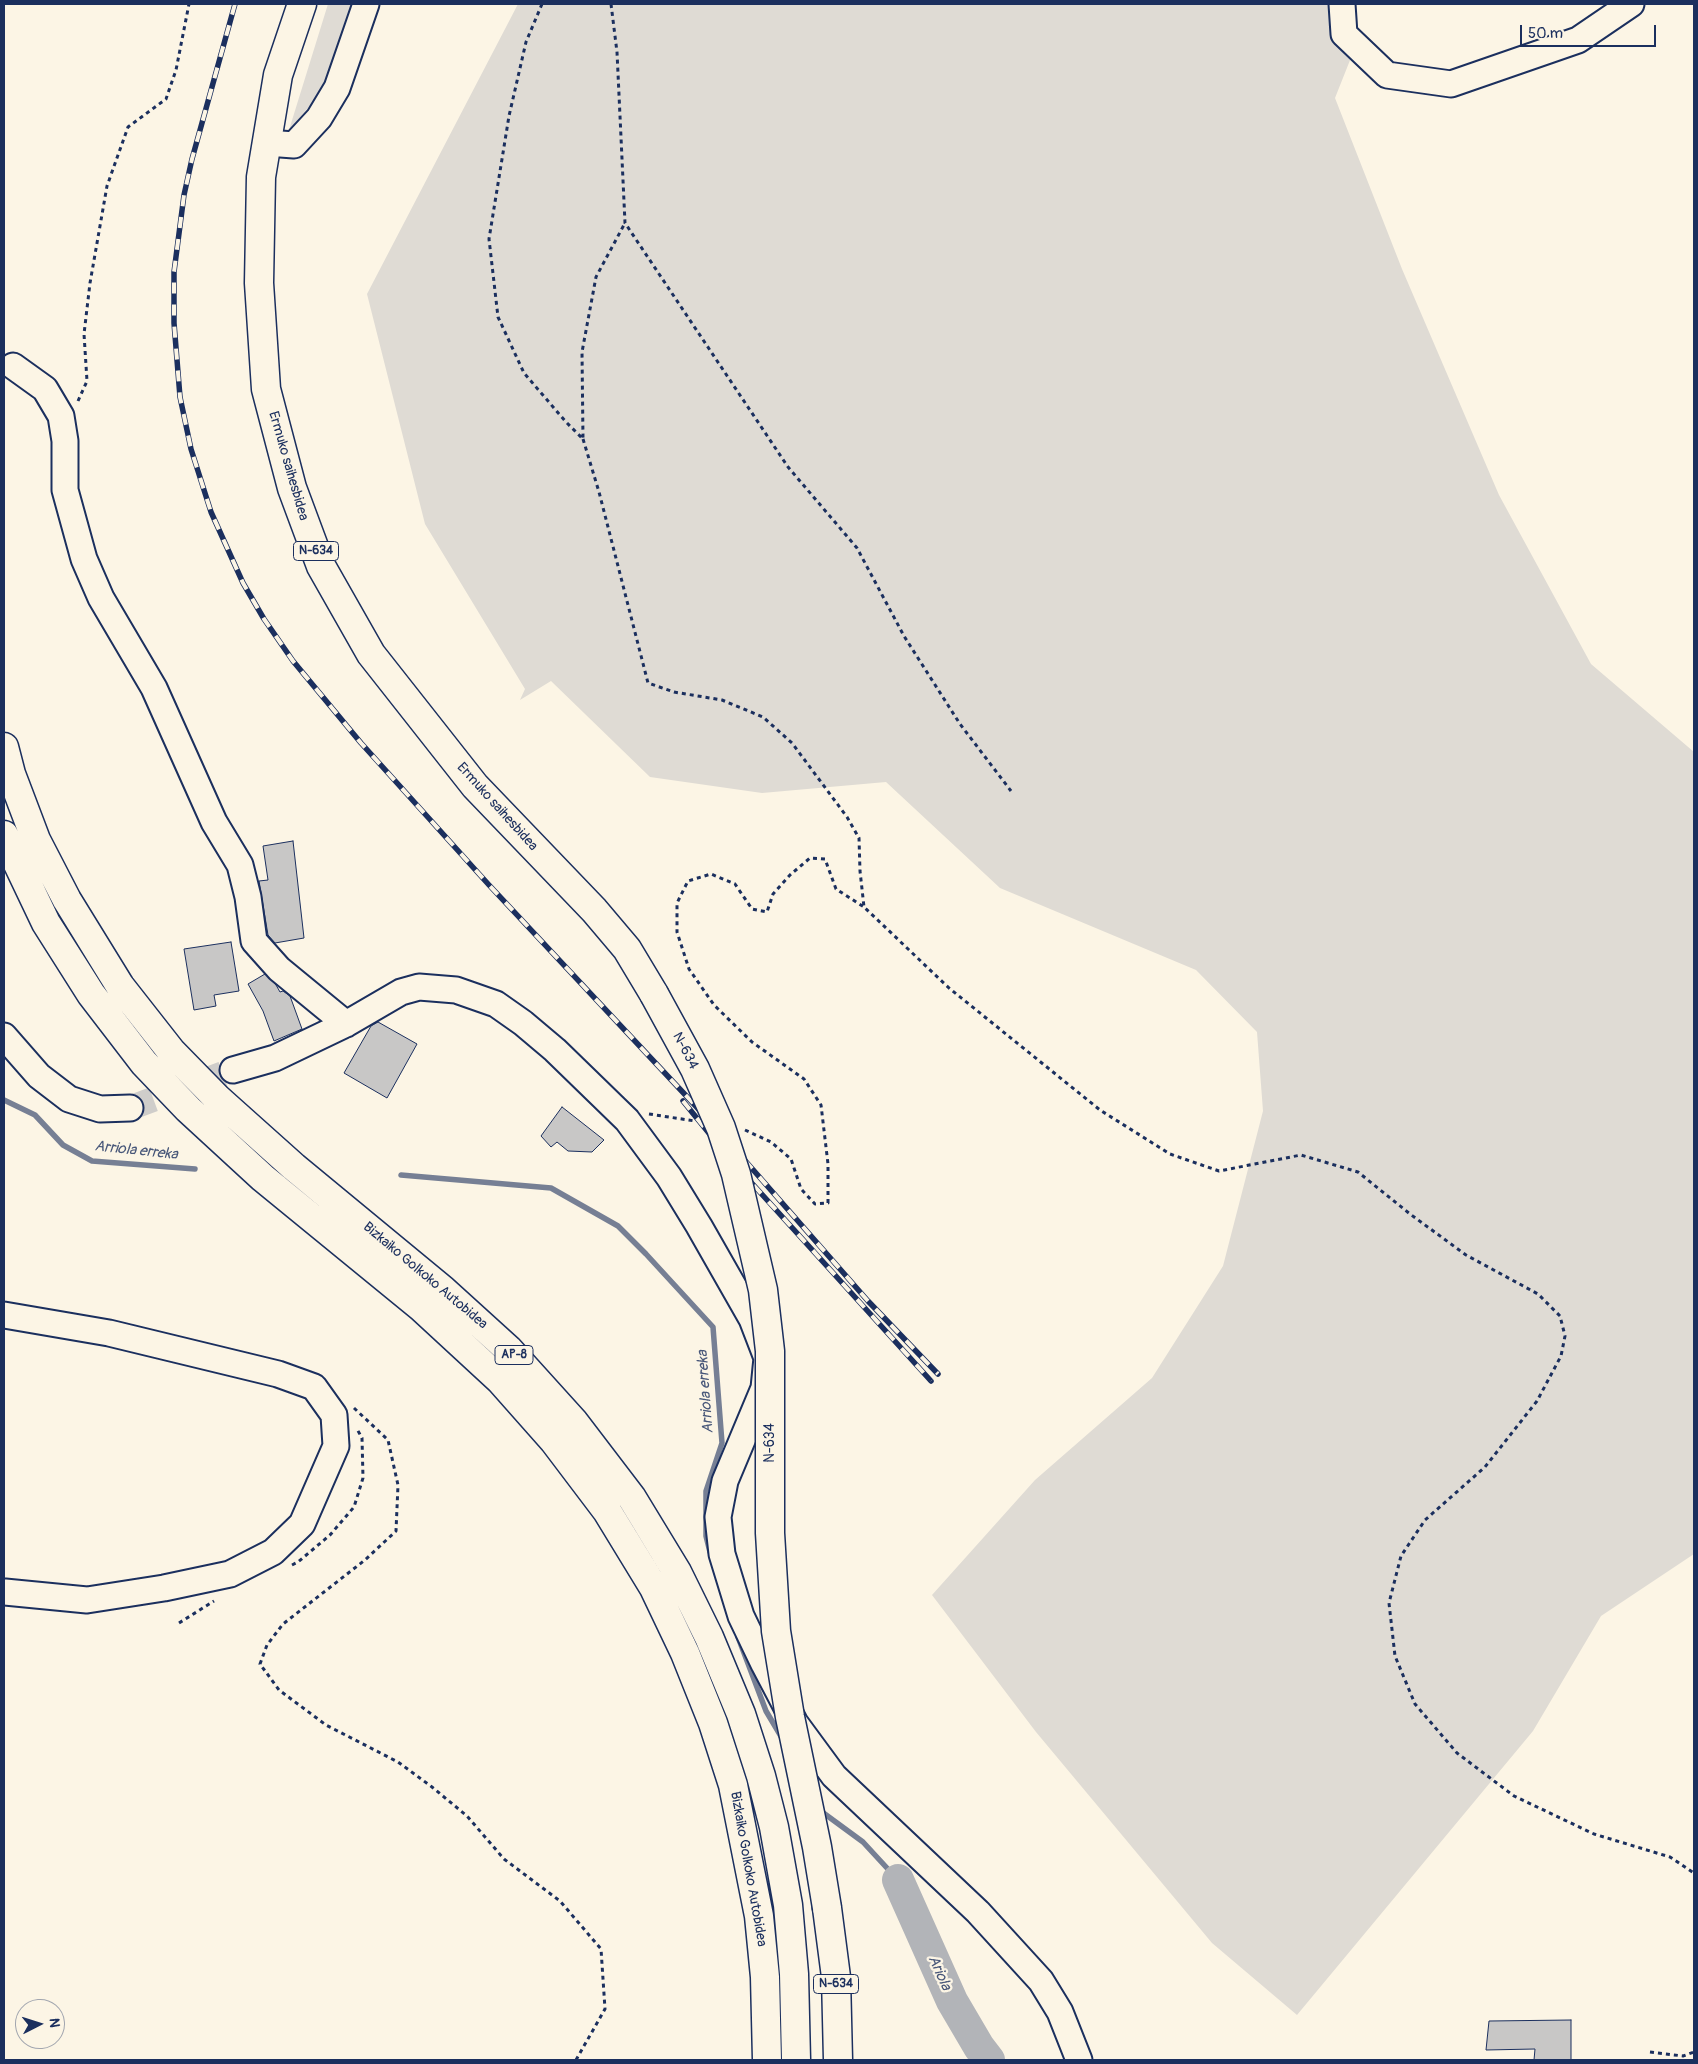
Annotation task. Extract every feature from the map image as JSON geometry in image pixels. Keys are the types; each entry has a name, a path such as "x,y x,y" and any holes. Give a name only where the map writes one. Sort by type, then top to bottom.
{"highway":[{"name":"Ermuko saihesbidea","path":"302,4 278,75 261,177 259,283 266,390 292,488 321,566 371,654 475,786 599,917 626,949 654,994"},
{"name":"Bizkaiko Golkoko Autobidea","path":"4,747 36,840 67,900 120,986 171,1051 218,1099 294,1167 443,1290 508,1349 574,1422 632,1498 677,1572 710,1637 741,1714 761,1776 774,1827 788,1905 794,1974 796,2060"},
{"name":"Bizkaiko Golkoko Autobidea","path":"4,835 46,922 91,994 144,1063 188,1109 263,1178 422,1308 500,1380 554,1441 607,1511 654,1588 685,1653 713,1723 733,1785 760,1916 765,1976 768,2060"},
{"name":"N-634","path":"654,994 695,1069 721,1128 736,1174 762,1290 770,1351 770,1533 776,1631 790,1718 817,1847 827,1908 836,1977 838,2060"}],"street":[{"path":"267,143 294,145 319,118 337,88 366,4"},
{"path":"1342,4 1344,34 1387,75 1451,84 1578,40 1631,4"},
{"path":"13,366 45,389 61,416 65,441 65,490 84,559 101,598 154,688 214,822 240,864 248,897 254,941 279,969 346,1024"},
{"path":"233,1070 275,1058 346,1024 401,992 419,987 456,990 496,1004 523,1023 555,1050 627,1120 669,1176 752,1320 767,1358 764,1388 725,1482 718,1517 722,1554 741,1616 764,1664 795,1723 834,1776 978,1912 1041,1981 1060,2012 1079,2060"},
{"path":"4,1036 39,1076 69,1099 100,1109 130,1108"},
{"path":"4,1315 118,1336 278,1374 314,1387 334,1415 336,1446 302,1524 273,1552 230,1574 164,1588 87,1600 6,1592"}],"path":[{"path":"61,416 76,404 87,381 84,334 90,283 107,186 128,127 166,99 176,70 189,4"},
{"path":"542,4 524,52 509,116 489,239 498,317 524,373 583,439"},
{"path":"611,4 617,52 625,223 596,277 582,352 583,439 599,492 648,683 674,692 722,700 763,717 792,743 847,817 859,838 864,908"},
{"path":"625,223 788,467 857,548 904,636 960,724 1010,791"},
{"path":"742,1129 771,1142 791,1159 800,1189 815,1204 828,1203 828,1164 820,1105 804,1079 752,1042 714,1005 689,969 677,932 677,903 688,881 711,874 735,884 752,909 767,912 774,894 790,876 810,858 825,859 836,889 864,908 949,988 1100,1110 1170,1154 1219,1171 1301,1155 1358,1172 1410,1214 1466,1255 1538,1294 1560,1316 1565,1336 1561,1356 1537,1401 1484,1467 1425,1520 1401,1556 1389,1603 1395,1656 1415,1704 1457,1753 1514,1796 1594,1834 1670,1857 1694,1872"},
{"path":"618,1111 696,1121"},
{"path":"350,1406 357,1410 388,1440 398,1485 396,1531 365,1560 283,1624 267,1645 260,1664 279,1690 326,1725 398,1762 467,1816 504,1859 560,1901 601,1950 605,2008 576,2060"},
{"path":"1650,2052 1683,2056 1694,2052"}],"shaded area":[{"path":"328,4 357,4 319,95 289,130"},
{"path":"518,4 1344,4 1360,35 1335,98 1402,269 1499,495 1591,664 1694,752 1694,1554 1601,1616 1533,1731 1297,2015 1212,1943 1036,1732 932,1595 1035,1480 1152,1378 1223,1266 1263,1111 1257,1032 1196,970 1000,888 886,782 762,793 650,777 551,681 520,700 525,689 425,524 367,294"}],"building":[{"path":"293,841 304,938 275,943 268,935 259,881 268,880 263,846"},
{"path":"231,942 239,991 214,995 216,1006 194,1010 184,949"},
{"path":"265,974 280,992 283,991 290,996 302,1029 274,1041 263,1011 248,984"},
{"path":"378,1022 417,1044 387,1098 344,1073 371,1026"},
{"path":"562,1107 604,1140 592,1152 568,1151 557,1142 551,1147 541,1136"},
{"path":"1571,2020 1571,2060 1534,2060 1535,2049 1486,2050 1489,2021"}],"waterway":[{"name":"Arriola erreka","path":"4,1100 35,1115 63,1145 92,1161 195,1169"},
{"name":"Arriola erreka","path":"401,1175 551,1188 618,1226 713,1327 722,1443 706,1491 706,1536 710,1552"},
{"name":"Arriola erreka","path":"738,1637 766,1711 782,1738"},
{"name":"Arriola erreka","path":"818,1809 863,1842 898,1880"},
{"name":"Ariola","path":"898,1880 952,2001 979,2047 989,2060"}],"tunnel":[{"path":"130,1108 233,1070"}],"railway":[{"path":"235,4 192,159 184,195 174,272 174,323 180,397 191,449 211,512 243,583 264,619 293,661 361,743 489,885 720,1132 868,1301 938,1374"},
{"path":"683,1101 729,1158 931,1381"}]}
